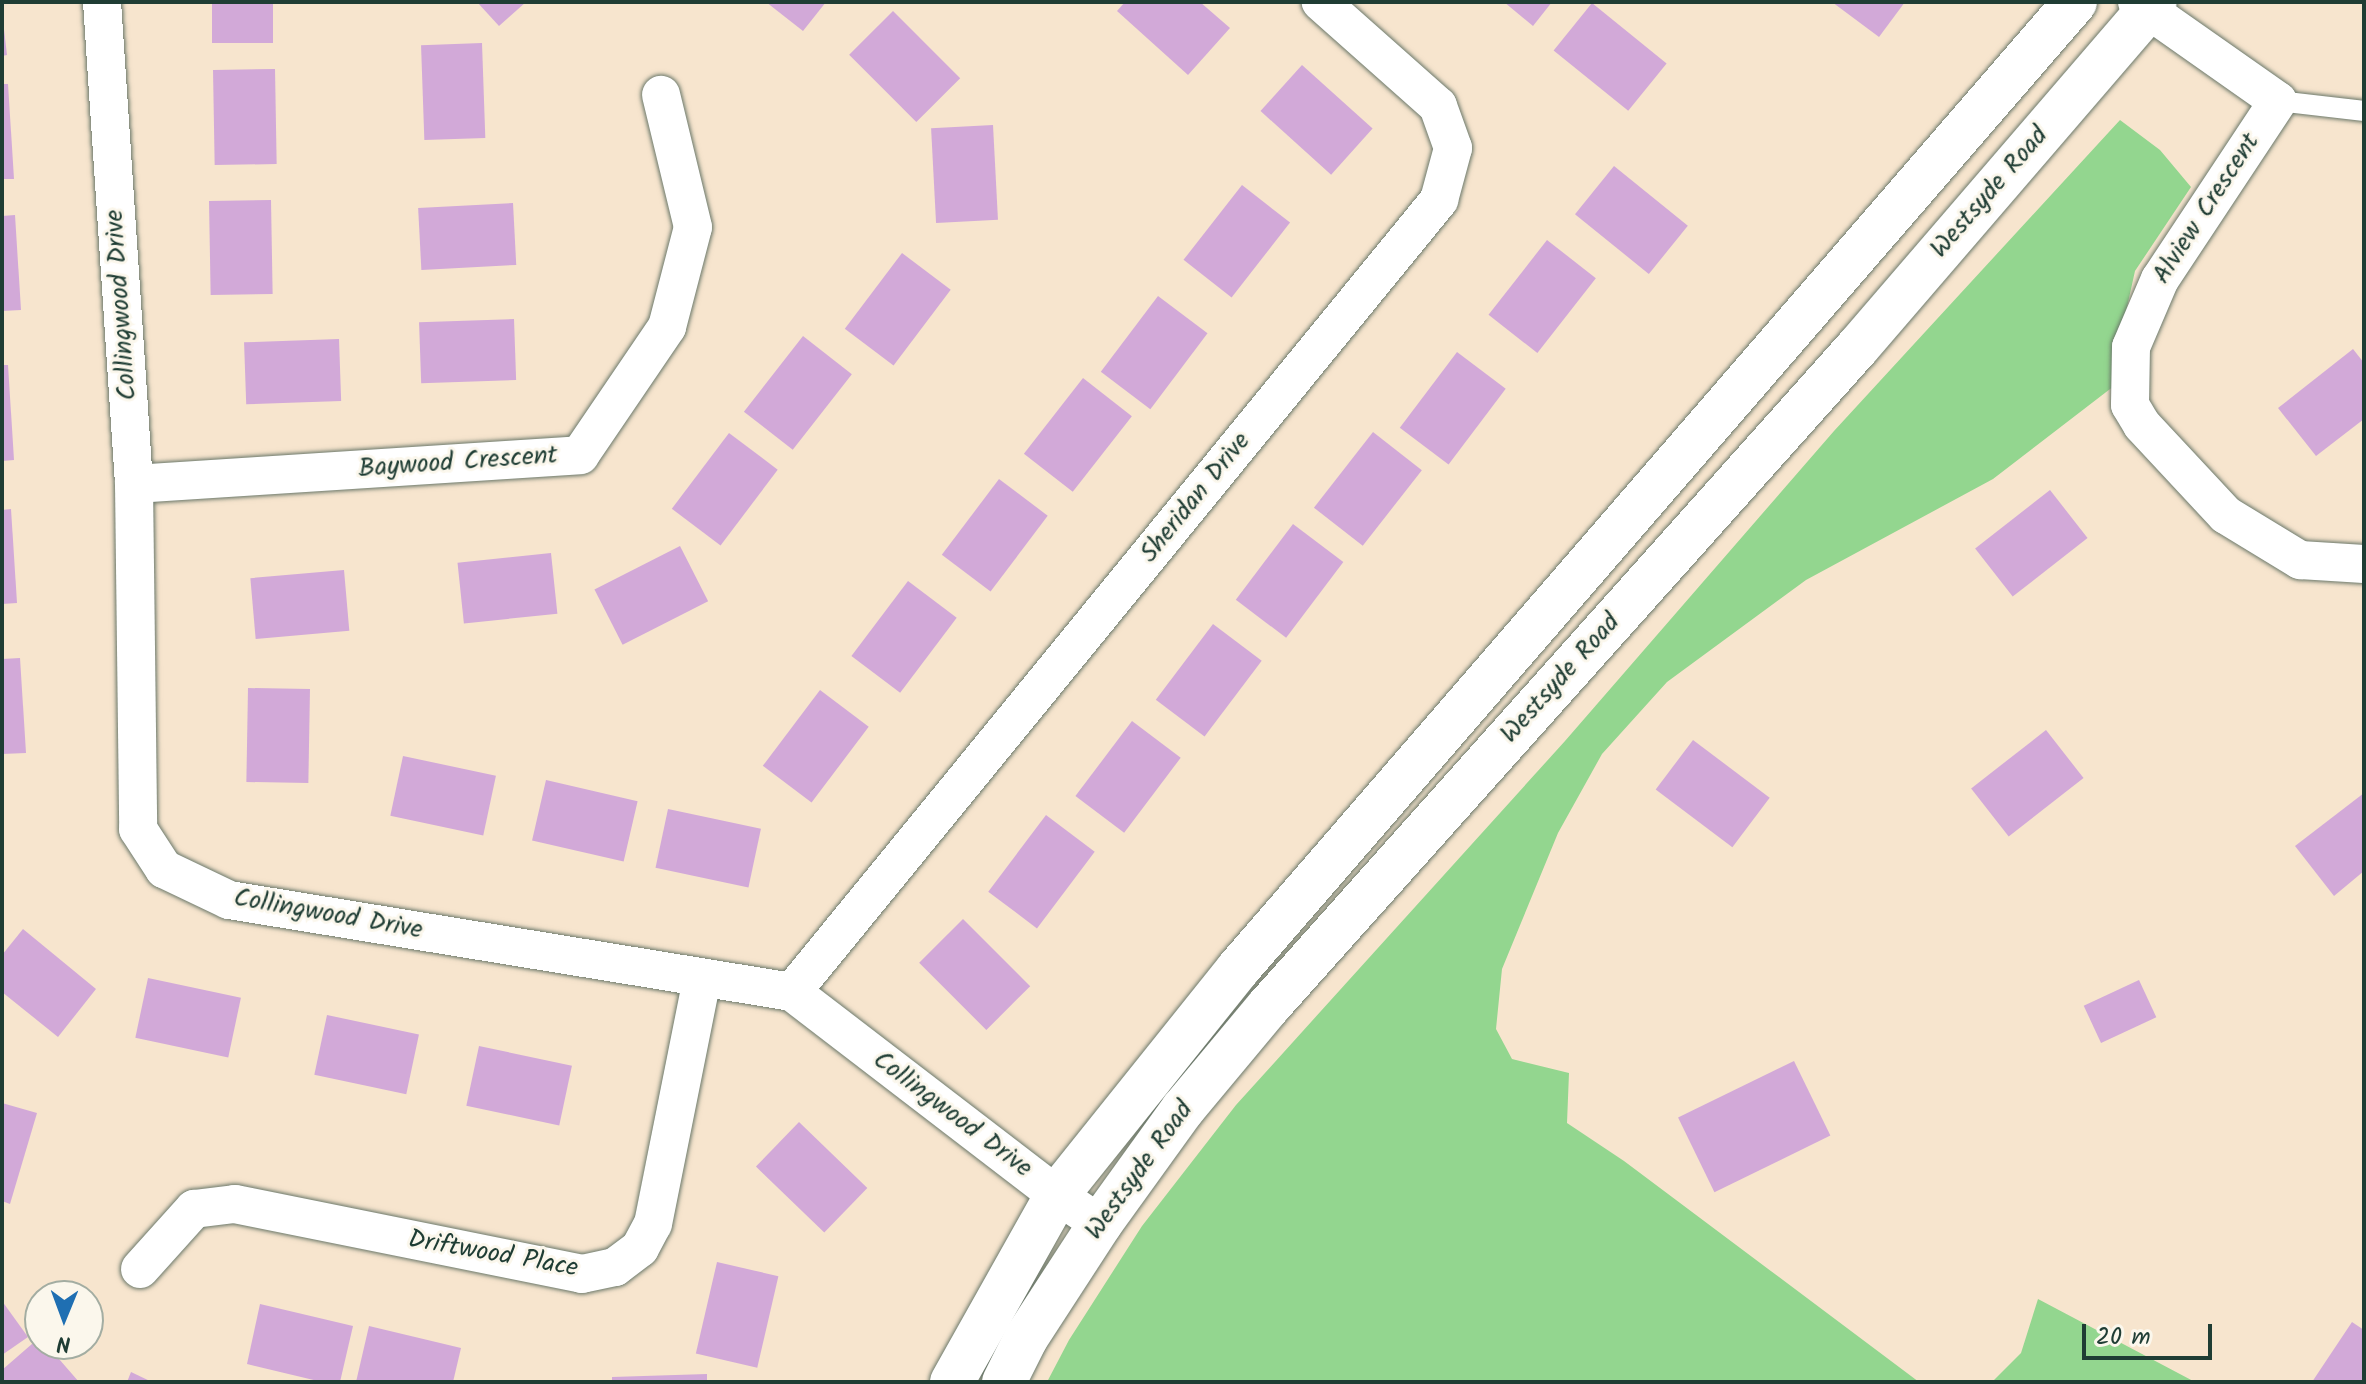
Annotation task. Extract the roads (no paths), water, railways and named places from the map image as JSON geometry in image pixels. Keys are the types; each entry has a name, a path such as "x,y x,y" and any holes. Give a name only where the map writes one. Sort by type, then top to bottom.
{"main road":[{"name":"Westsyde Road","path":"952,1382 981,1325 1057,1195 1248,957 2075,2"},
{"name":"Westsyde Road","path":"1004,1382 1026,1338 1100,1224 1183,1109 1268,1007 1858,347 2146,5"}],"street":[{"name":"Collingwood Drive","path":"102,2 134,484 138,829 164,869 229,900 792,992 1057,1195 1100,1224"},
{"name":"Sheridan Drive","path":"792,992 1439,200 1453,148 1438,106 1321,2"},
{"path":"2146,5 2278,101"},
{"name":"Baywood Crescent","path":"134,484 580,455 667,327 693,227 661,95"},
{"name":"Alview Crescent","path":"2278,101 2160,279 2131,347 2130,405 2142,425 2226,515 2300,560 2364,564"},
{"name":"Driftwood Place","path":"140,1269 194,1209 235,1204 569,1272 582,1274 615,1267 640,1248 653,1224 702,978"}],"lane":[{"path":"2278,101 2364,111"}]}
